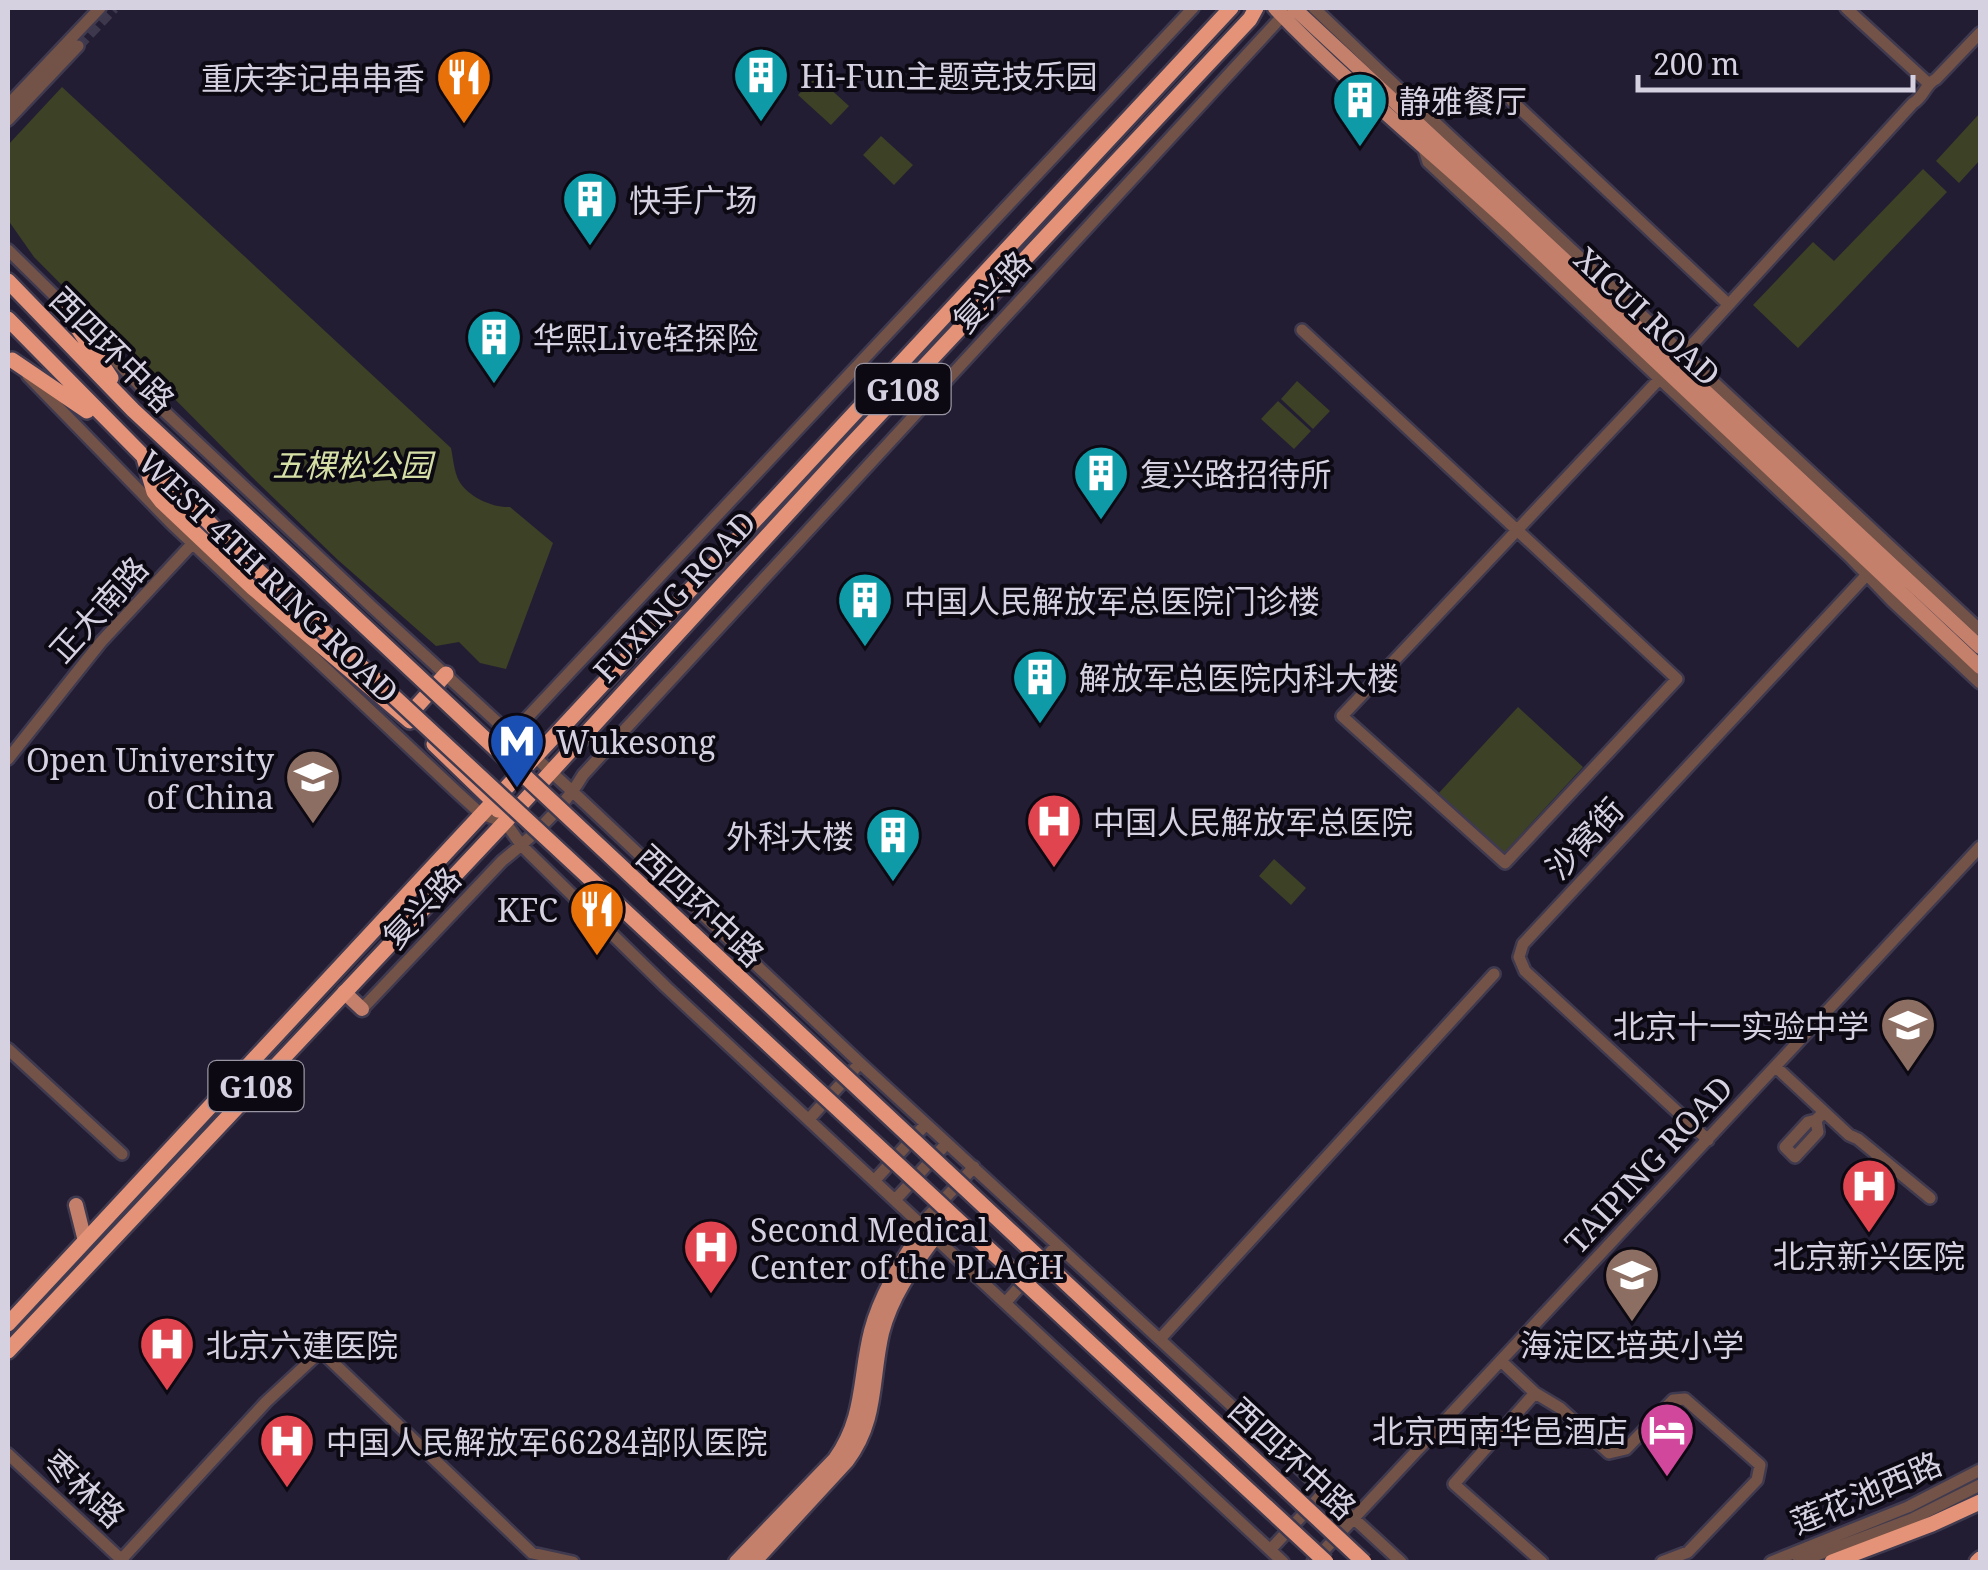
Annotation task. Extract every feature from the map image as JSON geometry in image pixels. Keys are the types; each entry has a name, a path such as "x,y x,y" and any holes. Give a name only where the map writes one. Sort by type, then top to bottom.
{"highway":[{"name":"FUXING ROAD","path":"8,1324 1231,8"},
{"name":"FUXING ROAD","path":"8,1352 505,822 845,451 1250,19 1256,8"},
{"name":"西四环中路","path":"8,281 133,410 1366,1562"},
{"path":"59,300 133,410"},
{"name":"西四环中路","path":"8,319 237,551 1326,1562"},
{"path":"10,357 117,432"},
{"path":"144,458 161,502 253,588 406,717 505,822"},
{"path":"406,717 446,674"},
{"path":"1832,1562 1980,1502"}],"main road":[{"name":"XICUI ROAD","path":"1285,9 1671,367 1871,570 1980,668"},
{"name":"XICUI ROAD","path":"1285,9 1423,146 1980,647"},
{"path":"344,992 362,1009"},
{"path":"76,1205 85,1241"},
{"path":"736,1562 835,1458 848,1439 858,1409 876,1314 889,1284 927,1229"},
{"path":"754,1562 856,1448 870,1414 889,1312 927,1229"}],"street":[{"path":"8,105 100,8"},
{"name":"复兴路","path":"510,736 1193,8"},
{"path":"1314,8 1671,367 1980,630"},
{"path":"1846,8 1928,83"},
{"name":"复兴路","path":"362,1009 573,792 582,775 1285,9"},
{"path":"1302,330 1517,529 1677,679 1505,864 1342,716 1517,529 1671,367 1918,100 1928,83 1980,33"},
{"path":"8,120 78,46"},
{"path":"1512,102 1728,304"},
{"name":"西四环中路","path":"8,250 165,412 860,1063 1402,1562"},
{"name":"WEST 4TH RING ROAD","path":"10,357 194,543 487,807"},
{"name":"正大南路","path":"8,759 101,642 194,543"},
{"path":"1871,570 1980,683"},
{"name":"沙窝街","path":"1708,1140 1526,971 1518,958 1523,944 1871,570"},
{"path":"505,822 522,846 666,987 1283,1562"},
{"name":"TAIPING ROAD","path":"1313,1562 1980,846"},
{"path":"1160,1339 1494,974"},
{"path":"8,1049 122,1154"},
{"path":"810,1118 860,1063"},
{"path":"1776,1068 1820,1116 1858,1139 1930,1198"},
{"path":"875,1180 926,1124"},
{"path":"896,1200 948,1143"},
{"path":"927,1229 974,1167"},
{"path":"1006,1302 1058,1244"},
{"path":"122,1562 266,1402 321,1351 532,1553 572,1562"},
{"path":"1502,1361 1535,1394 1560,1408 1609,1453 1626,1449 1673,1400 1685,1399 1760,1465 1758,1480 1688,1552 1662,1562"},
{"path":"1535,1394 1454,1484 1542,1562"},
{"name":"枣林路","path":"8,1454 122,1562"},
{"name":"莲花池西路","path":"1771,1562 1908,1507 1980,1470"},
{"name":"莲花池西路","path":"1798,1562 1912,1519 1980,1484"},
{"path":"1270,1550 1326,1491"},
{"path":"1366,1562 1384,1546"}],"green space":[{"path":"816,76 849,106 831,125 798,95"},
{"name":"五棵松公园","path":"62,87 451,448 457,477 468,492 489,503 510,507 553,543 506,669 480,663 459,642 436,646 252,477 34,257 8,220 8,145"},
{"path":"1980,113 1980,160 1959,183 1936,161"},
{"path":"881,136 913,165 894,185 863,155"},
{"path":"1923,169 1947,192 1798,348 1753,305 1813,242 1834,261"},
{"path":"1297,381 1330,411 1313,429 1281,399"},
{"path":"1278,401 1311,431 1294,449 1261,419"},
{"path":"1518,707 1583,767 1502,855 1437,795"},
{"path":"1274,859 1306,888 1291,905 1259,876"}],"tunnel":[{"path":"78,46 114,8"}],"place":[{"name":"Hi-Fun主题竞技乐园","path":"761,124"},
{"name":"重庆李记串串香","path":"464,126"},
{"name":"静雅餐厅","path":"1360,149"},
{"name":"快手广场","path":"590,248"},
{"name":"华熙Live轻探险","path":"494,386"},
{"name":"复兴路招待所","path":"1101,522"},
{"name":"中国人民解放军总医院门诊楼","path":"865,649"},
{"name":"解放军总医院内科大楼","path":"1040,726"},
{"name":"Wukesong","path":"517,790"},
{"name":"Open University of China","path":"313,826"},
{"name":"中国人民解放军总医院","path":"1054,870"},
{"name":"外科大楼","path":"893,884"},
{"name":"KFC","path":"597,958"},
{"name":"北京十一实验中学","path":"1908,1074"},
{"name":"北京新兴医院","path":"1869,1235"},
{"name":"Second Medical Center of the PLAGH","path":"711,1296"},
{"name":"海淀区培英小学","path":"1632,1324"},
{"name":"北京六建医院","path":"167,1393"},
{"name":"北京西南华邑酒店","path":"1667,1479"},
{"name":"中国人民解放军66284部队医院","path":"287,1490"}]}
